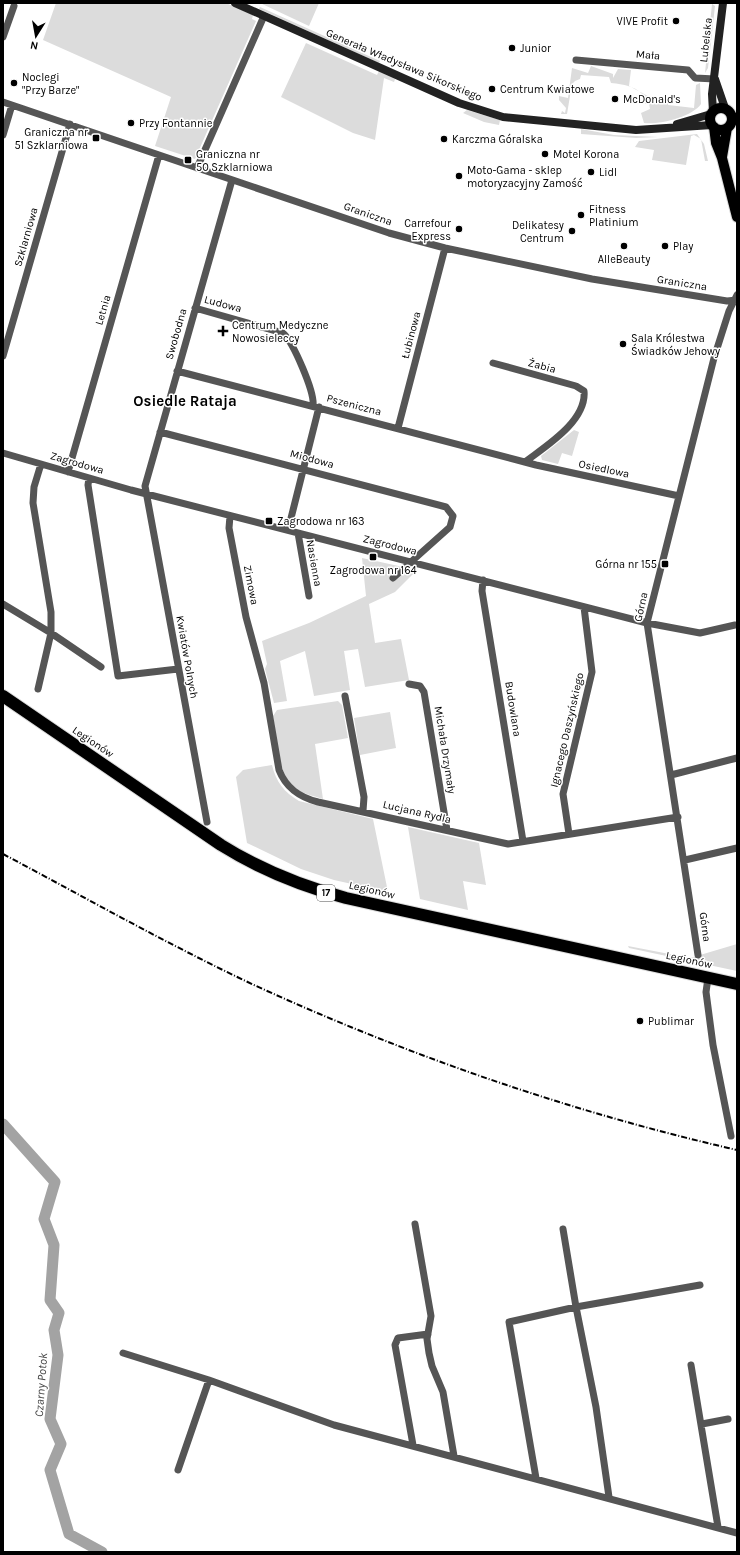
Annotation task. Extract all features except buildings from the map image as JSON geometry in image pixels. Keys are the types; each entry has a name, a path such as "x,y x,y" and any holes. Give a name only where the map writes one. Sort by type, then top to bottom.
{"highway":[{"name":"Legionów","path":"3,696 228,849 257,866 287,880 346,898 737,984"}],"main road":[{"path":"722,158 732,123 730,109 717,108 712,113 710,119 713,126 716,143 722,158 737,217"},
{"path":"713,126 720,129 732,123"}],"street":[{"name":"Generała Władysława Sikorskiego","path":"235,3 459,103 482,111 522,120 623,130 667,128"},
{"name":"Lubelska","path":"712,113 712,94 715,79 722,3"},
{"path":"3,36 14,6"},
{"path":"197,168 264,16"},
{"name":"Mała","path":"576,60 688,70 695,78 715,79"},
{"name":"Lubelska","path":"715,79 730,109"},
{"name":"Graniczna","path":"3,102 389,234 444,248 606,282 736,299"},
{"path":"3,135 12,105"},
{"path":"667,128 712,113"},
{"name":"Szklarniowa","path":"3,356 70,124"},
{"path":"667,128 713,126"},
{"name":"Letnia","path":"68,472 159,155"},
{"name":"Swobodna","path":"148,494 145,486 232,180"},
{"name":"Łubinowa","path":"398,428 444,248"},
{"name":"Górna","path":"698,955 685,860 647,623 714,358 736,299"},
{"name":"Ludowa","path":"195,308 283,333 290,342 312,392 316,407"},
{"name":"Żabia","path":"493,363 576,386 584,391 584,397 579,413 571,425 525,462"},
{"name":"Pszeniczna","path":"177,371 525,462"},
{"path":"288,530 304,469 316,407"},
{"name":"Miodowa","path":"160,432 441,504 450,511 453,516 450,527 411,562"},
{"name":"Zagrodowa","path":"3,453 230,516 647,623 700,633 735,625"},
{"name":"Osiedlowa","path":"525,462 679,496"},
{"name":"Zagrodowa","path":"38,689 51,633 51,612 33,503 34,487 41,464"},
{"path":"90,478 88,485 118,676 178,669"},
{"name":"Kwiatów Polnych","path":"148,494 178,669 207,822"},
{"name":"Zimowa","path":"230,516 229,528 246,618 257,657"},
{"name":"Nasienna","path":"298,533 309,596"},
{"path":"393,578 411,562"},
{"name":"Budowlana","path":"483,580 482,591 523,842"},
{"path":"3,604 51,633 101,667"},
{"name":"Ignacego Daszyńskiego","path":"569,834 564,794 592,672 584,607"},
{"name":"Lucjana Rydla","path":"257,657 269,709 279,770 286,784 298,794 311,800 505,843 523,842 678,817"},
{"name":"Michała Drzymały","path":"409,684 420,686 424,692 447,830"},
{"path":"345,696 364,797 363,811"},
{"path":"671,775 737,758"},
{"path":"685,860 737,848"},
{"path":"708,978 706,992 712,1044 731,1136"},
{"path":"415,1224 431,1316 428,1334 432,1366 443,1392 454,1456"},
{"path":"563,1229 594,1399 609,1497"},
{"path":"536,1478 509,1322 576,1306 700,1285"},
{"path":"413,1445 395,1345 398,1338 428,1334"},
{"path":"123,1353 209,1380 334,1424 737,1532"},
{"path":"692,1365 718,1527"},
{"path":"178,1470 209,1380"},
{"path":"702,1424 728,1420"}],"shaded area":[{"path":"56,3 226,3 253,15 252,19 256,21 195,159 155,146 171,97 43,40"},
{"path":"260,3 319,3 309,26"},
{"path":"712,4 715,6 708,68 705,73"},
{"path":"260,7 380,61 379,63 259,9"},
{"path":"306,43 377,75 379,71 395,79 394,82 384,78 375,140 353,133 281,97"},
{"path":"591,66 613,74 613,78 618,69 631,70 629,86 631,87 611,83 609,77 581,75 580,79 572,84 567,114 561,114 562,111 565,113 566,108 559,100 559,96 568,98 572,68 588,73"},
{"path":"700,83 701,104 697,109 675,119 658,123 644,123 641,113 650,109 649,103 645,104 642,94 639,91 659,102 661,98 668,100 668,105 694,108 696,85"},
{"path":"467,110 500,120 499,125 484,122 463,113"},
{"path":"581,129 614,135 658,137 636,138 581,134"},
{"path":"697,134 700,139 694,135 691,136 686,165 652,160 654,150 635,147 639,141"},
{"path":"701,140 704,144 708,161 705,161"},
{"path":"574,430 579,432 572,456 562,453 558,464 542,460 541,456"},
{"path":"362,558 417,570 395,592 369,604 375,643 401,639 409,680 365,687 358,649 344,651 350,690 314,696 305,651 280,661 287,701 274,703 265,669 267,664 262,641 309,623 366,596"},
{"path":"338,701 342,705 348,738 315,744 323,799 301,791 294,787 288,780 280,763 273,716 277,710"},
{"path":"390,712 396,748 360,755 354,718"},
{"path":"272,765 281,786 299,801 373,819 388,892 334,880 301,869 247,843 236,777 243,770"},
{"path":"408,827 479,843 486,885 463,881 468,910 420,899"},
{"path":"737,944 737,971 629,948 628,946 690,958"}],"waterway":[{"name":"Czarny Potok","path":"3,1124 55,1182 44,1219 54,1245 50,1300 59,1313 54,1330 58,1355 50,1419 61,1444 50,1470 69,1534 102,1552"}],"railway":[{"path":"3,854 159,938 222,970 312,1011 431,1058 552,1100 675,1135 737,1150"}],"place":[{"name":"VIVE Profit","path":"676,21"},
{"name":"Junior","path":"512,48"},
{"name":"Noclegi \"Przy Barze\"","path":"14,83"},
{"name":"Centrum Kwiatowe","path":"492,89"},
{"name":"McDonald's","path":"615,99"},
{"name":"Przy Fontannie","path":"131,123"},
{"name":"Graniczna nr 51 Szklarniowa","path":"96,138"},
{"name":"Karczma Góralska","path":"444,139"},
{"name":"Motel Korona","path":"545,154"},
{"name":"Graniczna nr 50 Szklarniowa","path":"188,160"},
{"name":"Lidl","path":"591,172"},
{"name":"Moto-Gama - sklep motoryzacyjny Zamość","path":"459,176"},
{"name":"Fitness Platinium","path":"581,215"},
{"name":"Carrefour Express","path":"459,229"},
{"name":"Delikatesy Centrum","path":"572,231"},
{"name":"AlleBeauty","path":"624,246"},
{"name":"Play","path":"665,246"},
{"name":"Centrum Medyczne Nowosieleccy","path":"223,331"},
{"name":"Sala Królestwa Świadków Jehowy","path":"623,344"},
{"name":"Zagrodowa nr 163","path":"269,521"},
{"name":"Zagrodowa nr 164","path":"373,557"},
{"name":"Górna nr 155","path":"665,564"},
{"name":"Publimar","path":"640,1021"}],"district":[{"name":"Osiedle Rataja","path":"185,401"}]}
